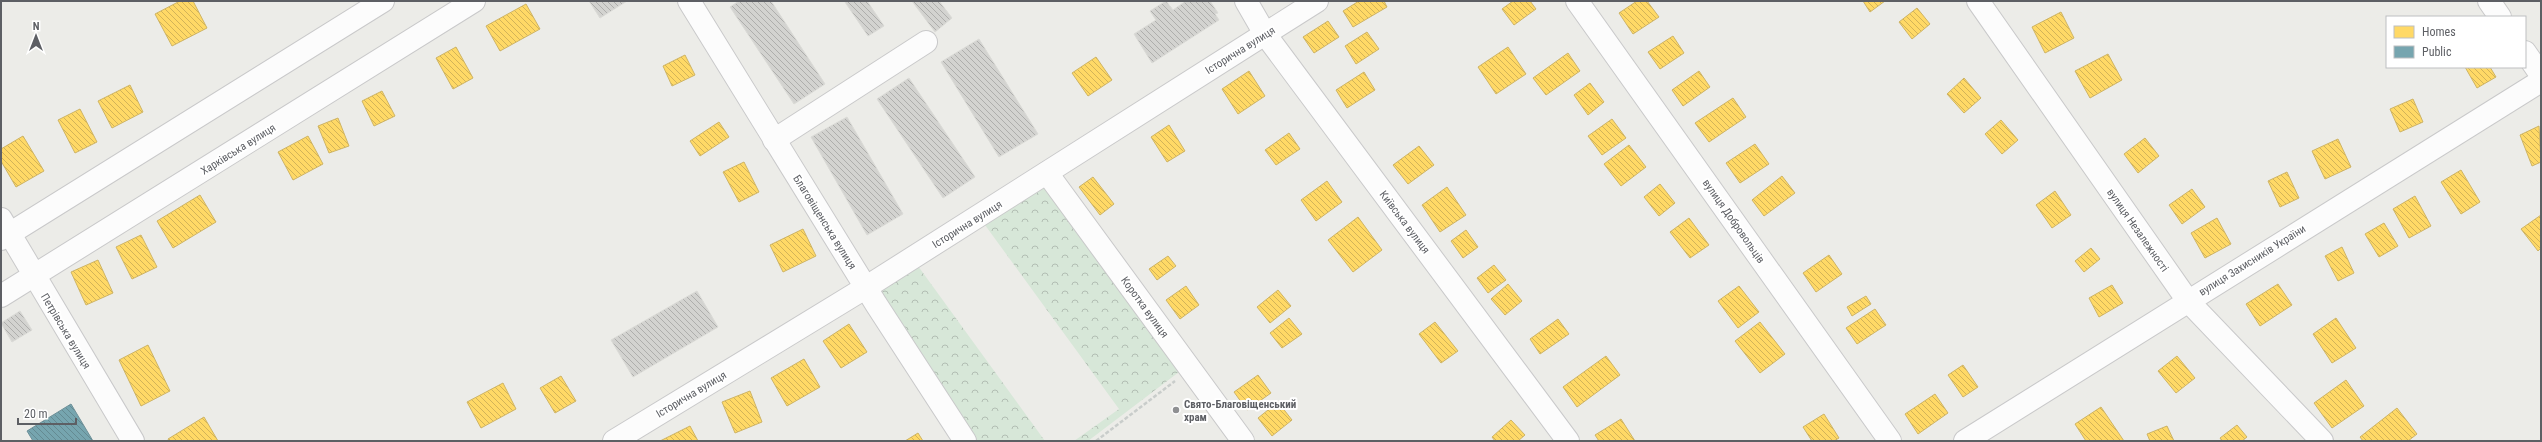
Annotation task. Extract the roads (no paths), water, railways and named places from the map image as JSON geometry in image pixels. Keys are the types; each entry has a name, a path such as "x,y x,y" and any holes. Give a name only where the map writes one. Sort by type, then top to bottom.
{"street":[{"path":"4,231 383,1"},
{"name":"Харківська вулиця","path":"1,296 34,277 474,1"},
{"name":"Благовіщенська вулиця","path":"688,1 865,288 965,441"},
{"name":"Київська вулиця","path":"1246,1 1265,34 1568,441"},
{"name":"Історична вулиця","path":"614,441 865,288 1316,1"},
{"name":"вулиця Добровольців","path":"1577,1 1890,441"},
{"name":"вулиця Незалежності","path":"1978,1 2188,300 2322,441"},
{"path":"2489,1 2499,16"},
{"path":"774,140 926,42"},
{"path":"2526,53 2541,75"},
{"name":"вулиця Захисників України","path":"1965,441 2188,300 2541,81"},
{"name":"Коротка вулиця","path":"1047,173 1244,441"},
{"name":"Петрівська вулиця","path":"4,231 34,277 133,441"}],"place":[{"name":"Свято-Благовіщенський храм","path":"1176,410"}]}
